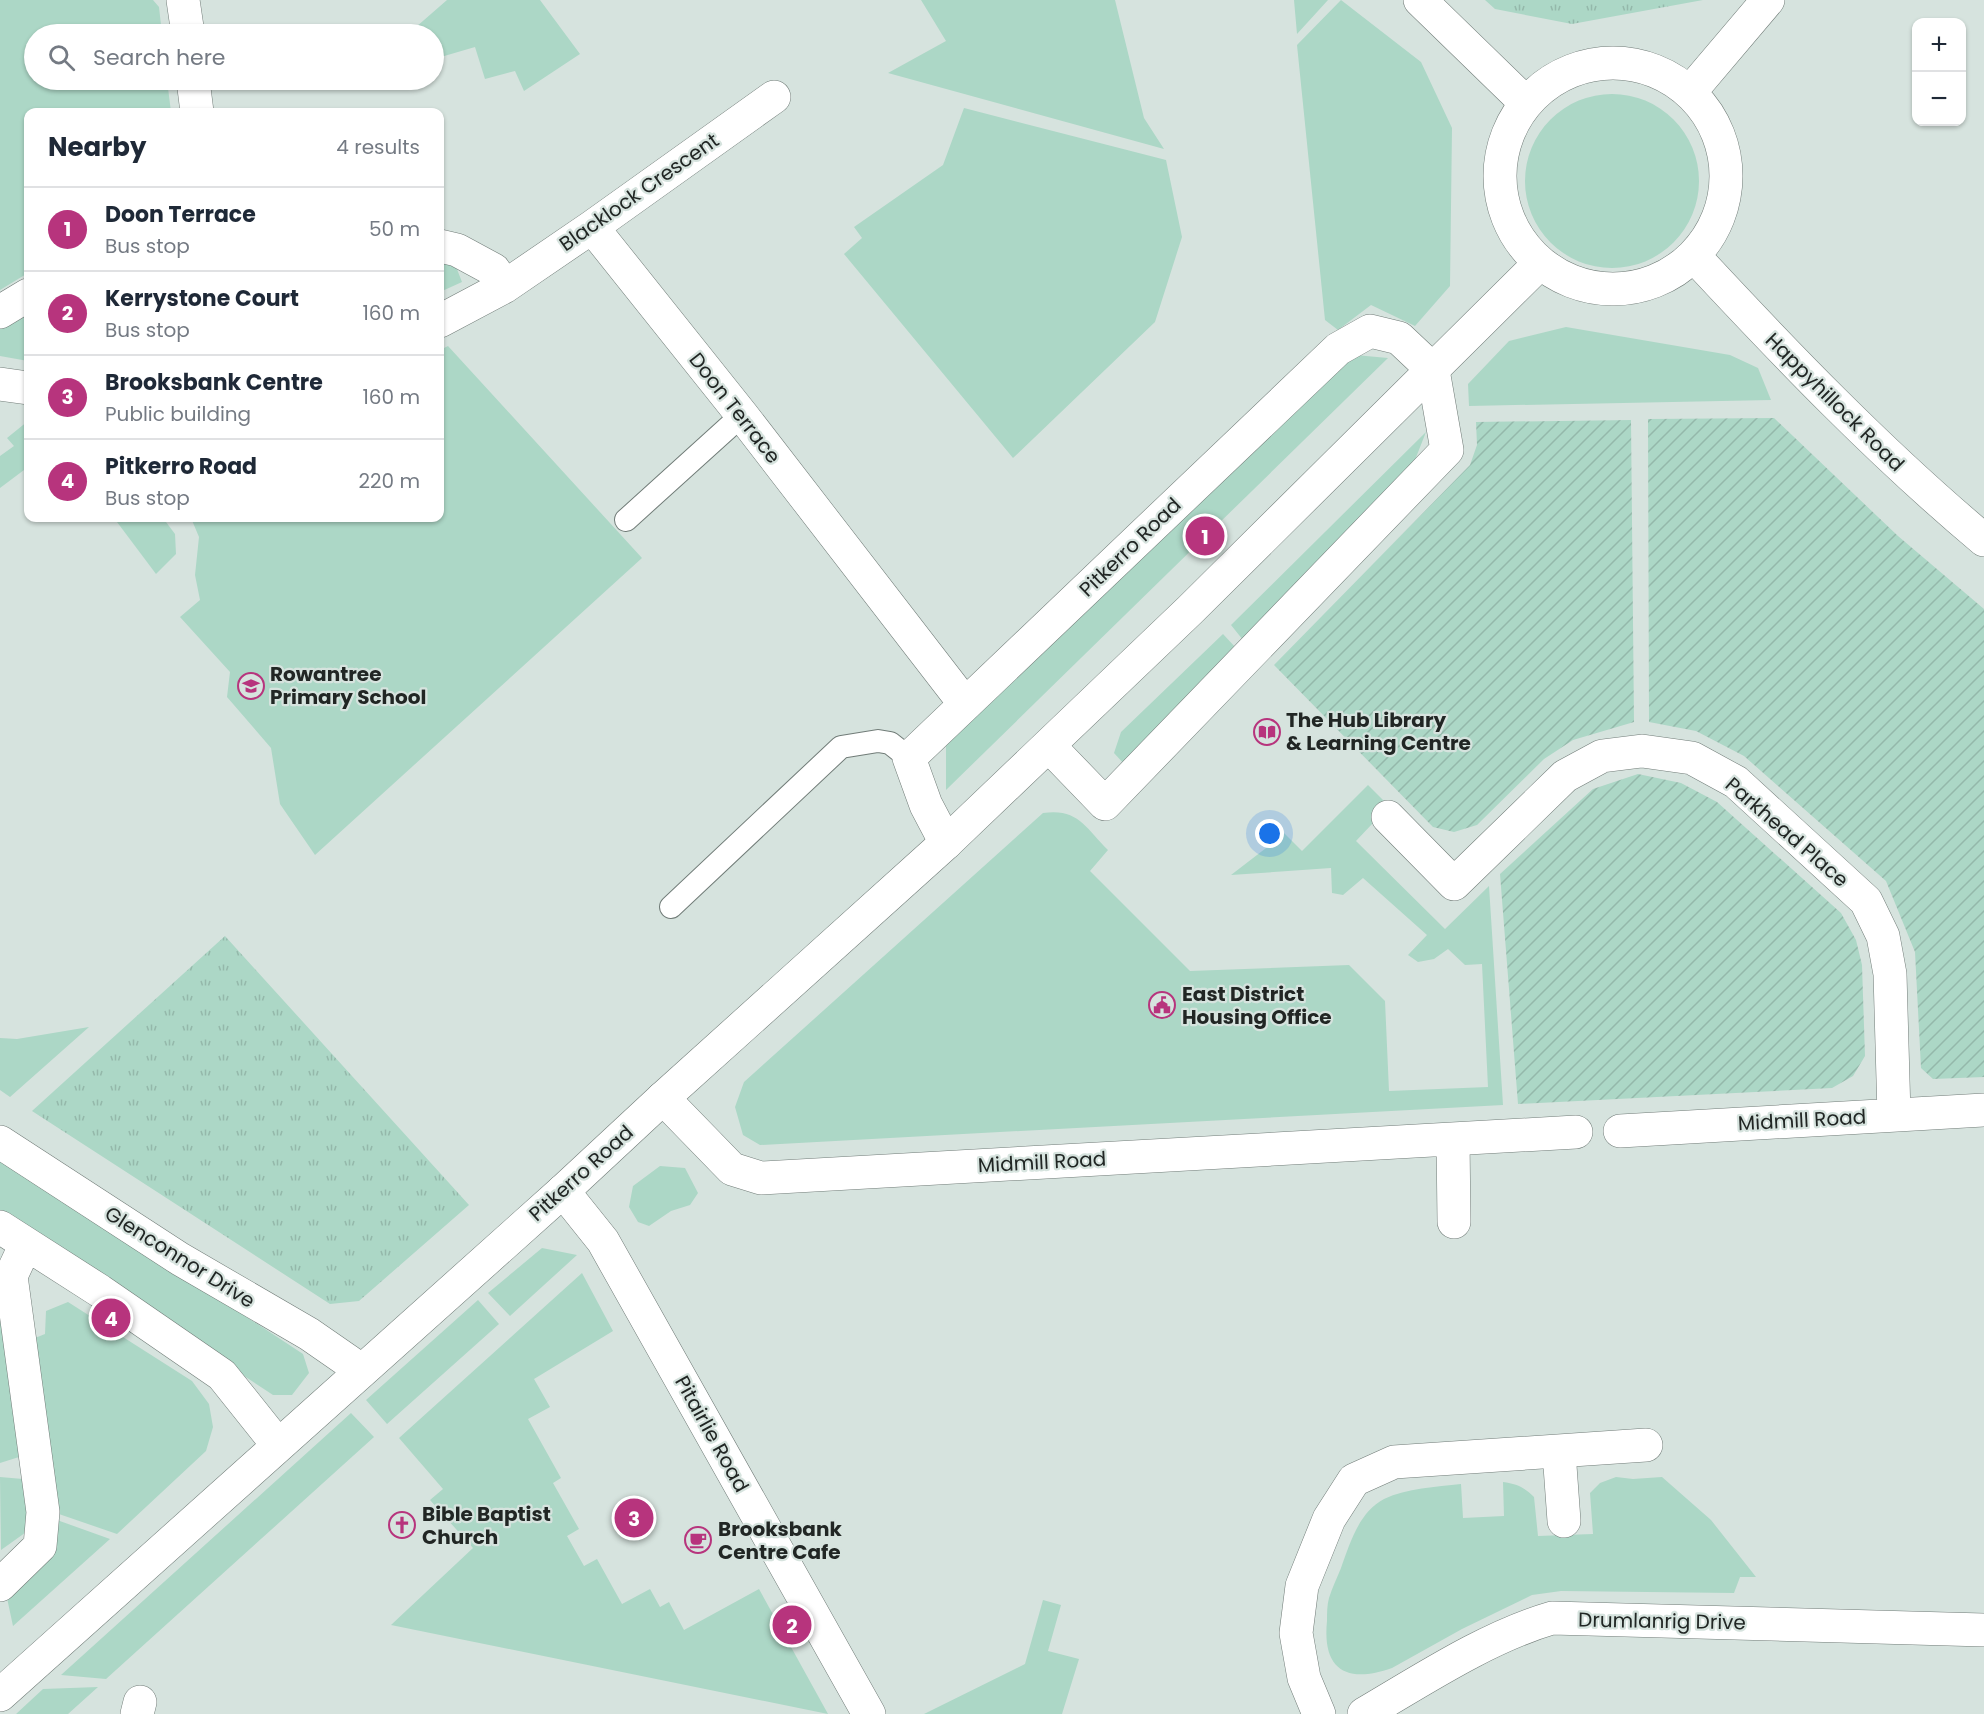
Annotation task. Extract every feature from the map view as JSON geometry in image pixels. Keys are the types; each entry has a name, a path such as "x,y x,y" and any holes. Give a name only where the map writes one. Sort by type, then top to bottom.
{"street":[{"path":"183,0 187,24"},
{"path":"1420,0 1526,103"},
{"path":"1690,92 1768,0"},
{"path":"1605,62 1651,69 1690,92 1717,129 1727,173 1719,218 1694,256 1666,276 1635,287 1601,289 1568,280 1540,263 1516,236 1503,203 1500,168 1508,133 1526,103 1562,74 1605,62"},
{"path":"194,90 196,108"},
{"name":"Blacklock Crescent","path":"444,319 504,287 774,97"},
{"name":"Doon Terrace","path":"592,227 965,704"},
{"path":"444,247 457,250 494,270 504,287"},
{"name":"Happyhillock Road","path":"1694,256 1778,346 1923,489 1984,540"},
{"name":"Pitkerro Road","path":"0,1695 563,1191 946,843 1190,610 1540,263"},
{"path":"0,312 24,297"},
{"name":"Pitkerro Road","path":"909,758 1338,349 1370,331 1399,338 1433,370"},
{"path":"1049,746 1105,804 1447,450 1433,370"},
{"path":"0,384 24,387"},
{"name":"Parkhead Place","path":"1388,817 1454,884 1565,776 1602,756 1642,751 1692,758 1736,783 1866,901 1883,936 1890,974 1894,1115"},
{"path":"909,758 926,805 946,843"},
{"name":"Midmill Road","path":"663,1098 732,1169 761,1178 1576,1132"},
{"name":"Midmill Road","path":"1620,1131 1984,1110"},
{"path":"1453,1140 1454,1222"},
{"name":"Glenconnor Drive","path":"0,1143 180,1259 309,1334 361,1370"},
{"name":"Pitairlie Road","path":"563,1191 603,1241 869,1714"},
{"path":"0,1585 40,1546 43,1512 11,1276 13,1236 100,1291 222,1375 278,1444"},
{"path":"1319,1714 1304,1678 1296,1633 1302,1586 1329,1519 1354,1480 1394,1462 1646,1445"},
{"path":"1559,1452 1564,1521"},
{"name":"Drumlanrig Drive","path":"1364,1714 1447,1666 1515,1631 1552,1618 1984,1630"}],"lane":[{"path":"626,520 741,415"},
{"path":"671,908 841,747 878,741 890,743 909,758"}],"green space":[{"path":"0,0 153,0 159,7 161,24 24,24 24,90 168,90 170,108 24,108 24,275 0,290"},
{"path":"447,0 540,0 580,54 524,91 515,71 485,79 475,47 444,56 444,24 419,24"},
{"path":"921,0 1115,0 1144,118 1164,149 888,73 946,41"},
{"path":"1294,0 1328,0 1297,34"},
{"path":"1341,0 1421,62 1452,128 1450,286 1415,326 1371,305 1338,330 1325,320 1297,45"},
{"path":"1485,0 1703,0 1572,24 1495,9"},
{"path":"1612,94 1645,101 1674,119 1692,148 1699,181 1692,214 1674,243 1645,261 1612,268 1579,261 1550,243 1532,214 1525,181 1532,148 1550,119 1579,101"},
{"path":"964,108 1166,160 1182,237 1155,322 1013,458 844,254 862,238 854,227 943,165"},
{"path":"444,257 453,259 462,282 444,290"},
{"path":"24,308 24,360 0,356 0,322"},
{"path":"1566,327 1730,355 1758,368 1771,400 1469,406 1468,384 1509,341"},
{"path":"448,346 642,558 315,855 280,804 271,748 227,697 230,672 180,617 200,600 195,575 199,537 193,522 444,522 444,348"},
{"path":"1355,355 1388,358 946,790 946,743"},
{"path":"1774,418 1898,536 1984,609 1984,1077 1933,1079 1921,1068 1915,952 1886,881 1744,756 1696,731 1649,722 1648,419"},
{"path":"1631,420 1634,722 1573,740 1544,759 1477,825 1454,832 1433,827 1274,665 1470,465 1477,445 1476,422"},
{"path":"24,424 24,470 0,488 0,456 14,446 7,438"},
{"path":"1426,432 1413,465 1243,640 1231,625"},
{"path":"117,522 166,522 175,534 176,554 156,574"},
{"path":"1223,634 1236,648 1125,765 1114,753 1121,732"},
{"path":"1638,774 1681,783 1717,802 1841,913 1856,940 1862,965 1865,1056 1853,1076 1832,1088 1518,1104 1500,874 1593,789"},
{"path":"1368,785 1389,806 1356,841 1445,929 1489,886 1503,1105 760,1145 743,1135 735,1107 744,1082 1043,813 1055,812 1065,813 1080,821 1108,850 1090,871 1190,971 1349,965 1385,1001 1389,1091 1488,1087 1482,964 1465,965 1448,949 1434,959 1418,962 1408,955 1427,935 1363,878 1343,895 1332,893 1331,868 1231,875 1283,832 1302,851"},
{"path":"225,936 469,1205 359,1301 330,1304 32,1111"},
{"path":"89,1027 10,1097 0,1090 0,1038 17,1039"},
{"path":"0,1155 303,1354 309,1373 292,1395 273,1395 0,1215"},
{"path":"660,1166 685,1168 698,1193 690,1205 671,1211 649,1226 638,1222 629,1207 633,1186"},
{"path":"542,1248 577,1255 510,1316 488,1293"},
{"path":"582,1273 613,1331 534,1379 550,1407 528,1419 561,1478 553,1483 579,1529 567,1536 584,1566 597,1559 622,1604 650,1589 660,1607 669,1602 684,1630 759,1589 828,1714 391,1625 473,1548 430,1500 443,1489 399,1438"},
{"path":"0,1300 19,1457 0,1463"},
{"path":"478,1300 499,1324 387,1424 366,1400"},
{"path":"68,1302 192,1381 209,1404 213,1427 206,1451 117,1534 56,1513 35,1338 45,1334 46,1311"},
{"path":"351,1413 374,1437 106,1679 61,1675"},
{"path":"0,1477 23,1479 29,1530 1,1550"},
{"path":"1616,1477 1633,1479 1662,1477 1711,1520 1756,1577 1740,1577 1734,1593 1561,1591 1532,1595 1462,1629 1392,1668 1376,1673 1350,1673 1341,1669 1334,1662 1327,1638 1329,1598 1356,1529 1368,1512 1384,1499 1412,1490 1461,1484 1463,1518 1504,1516 1503,1482 1523,1488 1534,1497 1538,1536 1593,1534 1590,1493 1600,1483"},
{"path":"57,1520 110,1539 13,1626 7,1598"},
{"path":"1043,1600 1061,1605 1048,1651 1079,1659 1062,1714 924,1714 1025,1664"},
{"path":"98,1687 68,1714 16,1714 43,1689"}],"place":[{"name":"Doon Terrace","path":"1205,536"},
{"name":"Rowantree Primary School","path":"251,686"},
{"name":"The Hub Library & Learning Centre","path":"1267,732"},
{"name":"East District Housing Office","path":"1162,1005"},
{"name":"Pitkerro Road","path":"111,1318"},
{"name":"Brooksbank Centre","path":"634,1518"},
{"name":"Bible Baptist Church","path":"402,1525"},
{"name":"Brooksbank Centre Cafe","path":"698,1540"},
{"name":"Kerrystone Court","path":"792,1625"}]}
